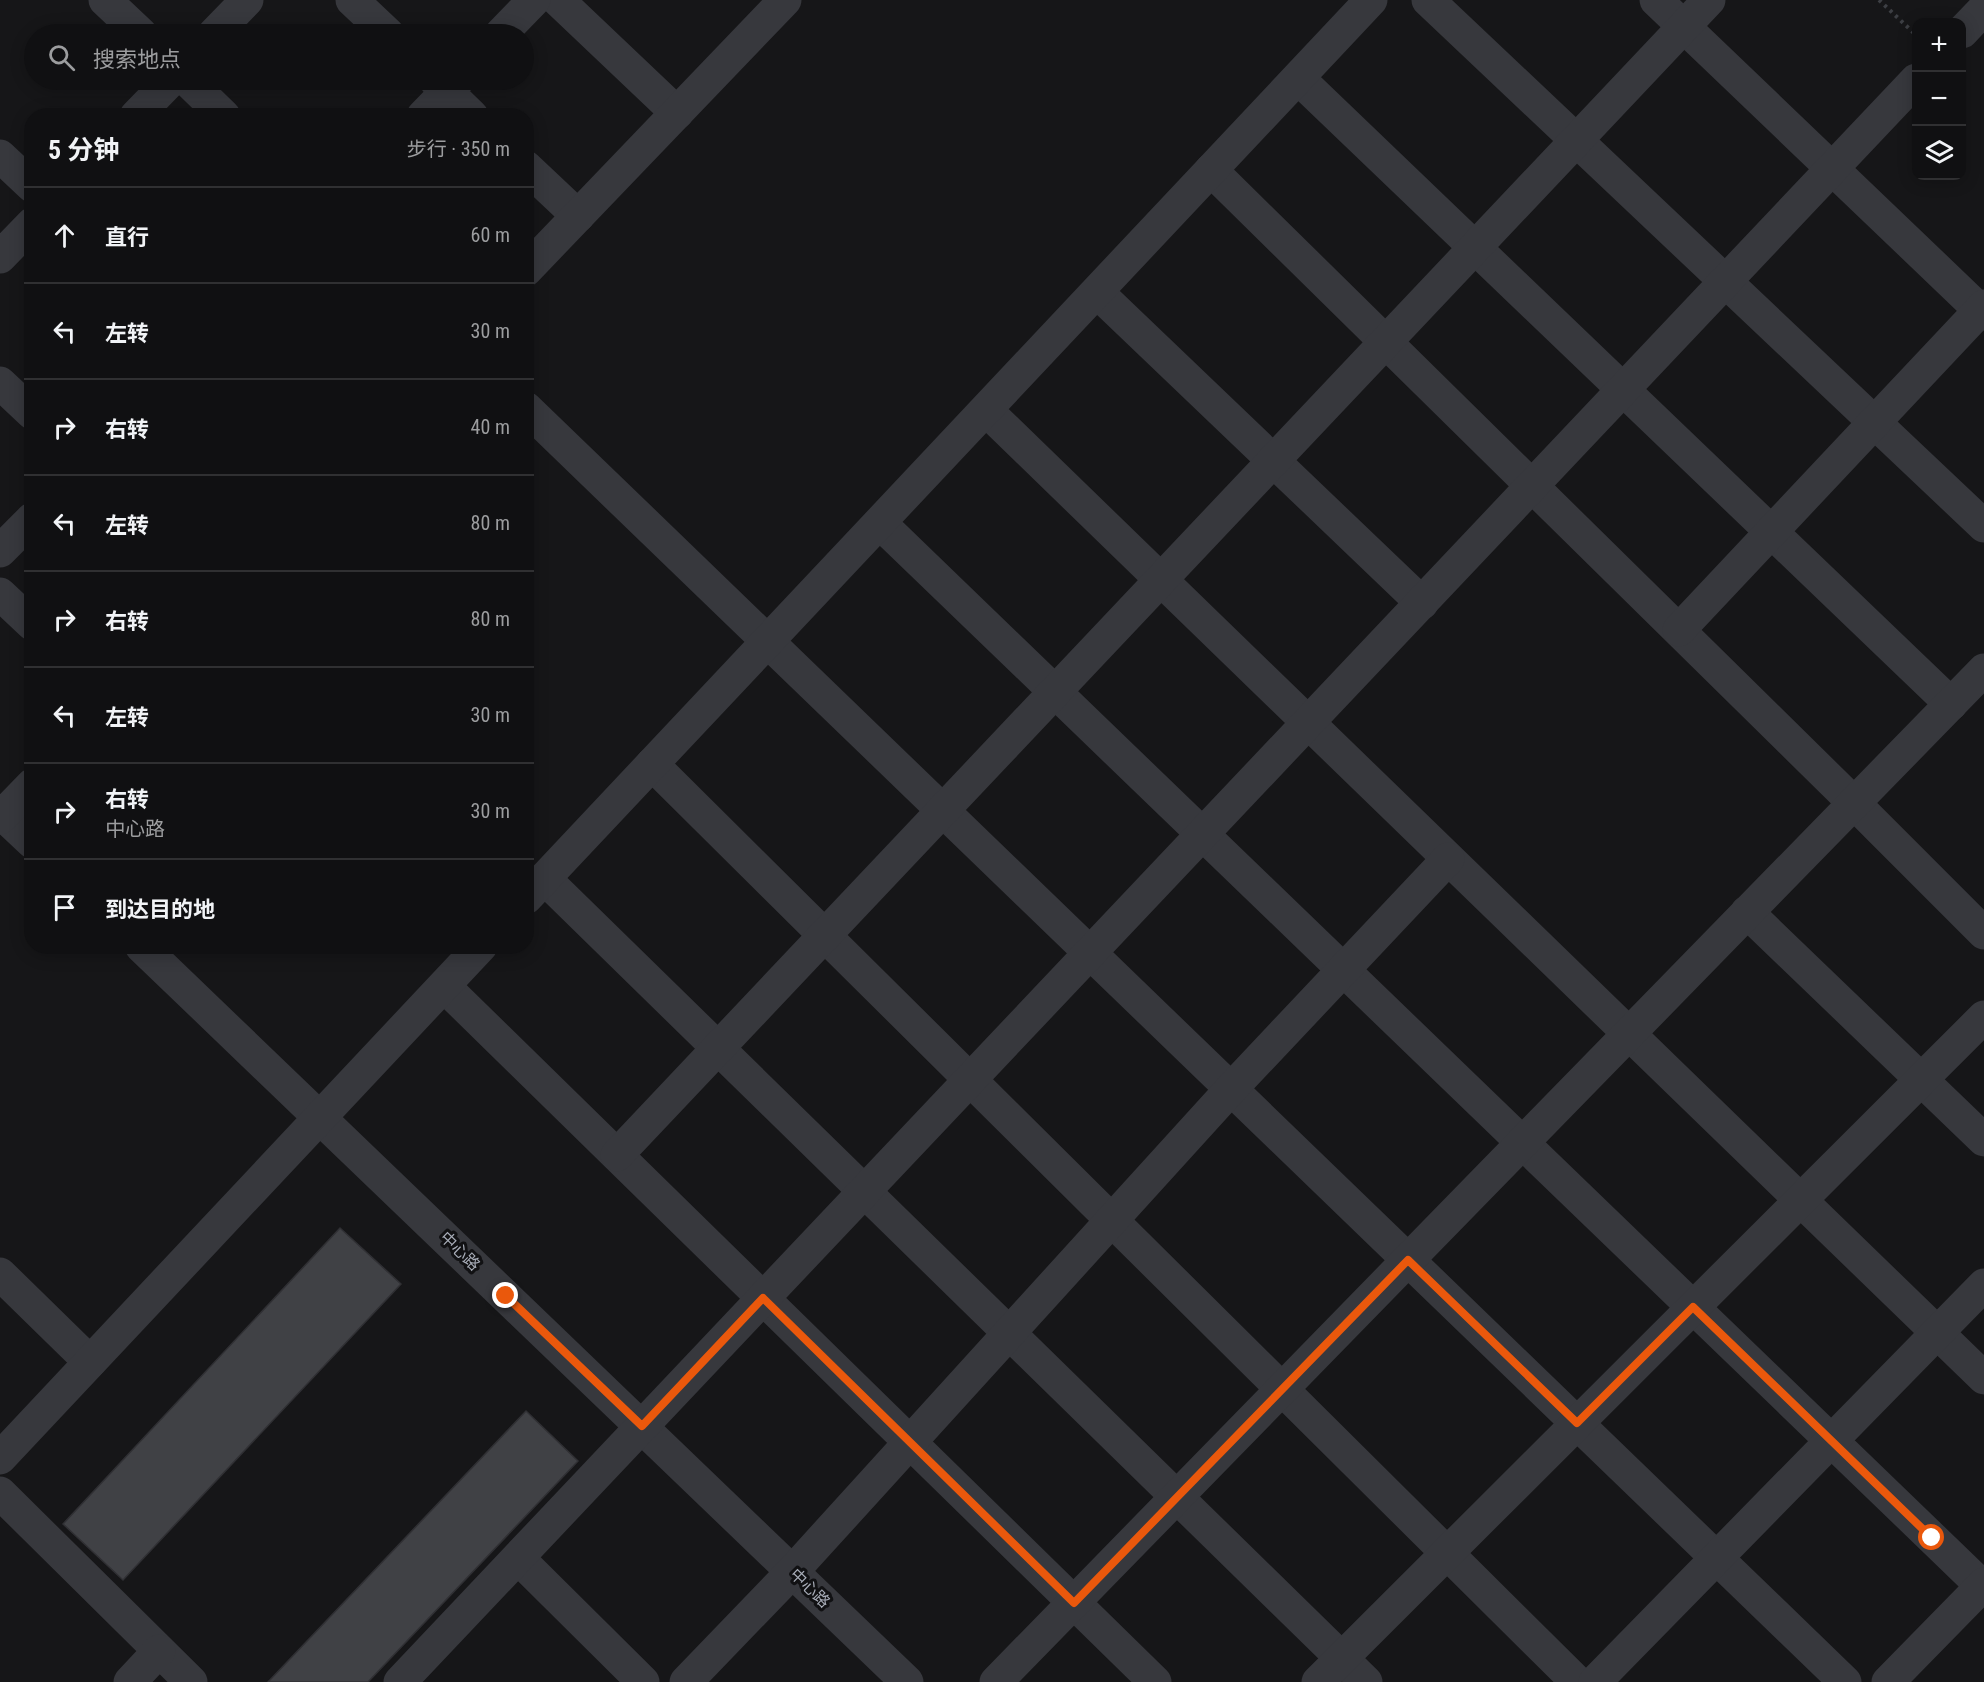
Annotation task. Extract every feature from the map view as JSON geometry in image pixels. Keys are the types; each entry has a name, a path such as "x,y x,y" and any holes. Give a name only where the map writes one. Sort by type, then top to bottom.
{"street":[{"path":"105,0 130,24"},
{"path":"224,24 247,0"},
{"path":"352,0 377,24"},
{"path":"511,24 534,0"},
{"path":"558,0 677,113"},
{"path":"534,262 785,0"},
{"path":"1366,1682 718,1048 536,889 1371,0"},
{"path":"1428,0 1984,526"},
{"path":"1656,0 1983,310 1678,630"},
{"path":"617,1155 1709,0"},
{"path":"1966,28 1984,9"},
{"path":"1298,78 1951,704"},
{"path":"407,1680 642,1426 1912,85"},
{"path":"144,108 161,90"},
{"path":"197,90 216,108"},
{"path":"429,108 441,90"},
{"path":"452,90 466,108"},
{"path":"0,156 24,178"},
{"path":"1211,170 1984,933"},
{"path":"534,175 578,216"},
{"path":"0,257 24,232"},
{"path":"1097,292 1422,603"},
{"path":"0,383 24,406"},
{"path":"986,410 1984,1378"},
{"path":"534,416 1845,1682"},
{"path":"880,523 1983,1585 1888,1682"},
{"path":"0,551 24,527"},
{"path":"0,594 24,616"},
{"path":"996,1682 1984,670"},
{"path":"652,764 1577,1682"},
{"path":"24,793 1,815 24,835"},
{"path":"686,1682 792,1572 1231,1089 1448,859"},
{"path":"1747,912 1984,1140"},
{"name":"中心路","path":"149,954 907,1682"},
{"path":"0,1458 474,954"},
{"path":"444,986 1155,1682"},
{"path":"1318,1682 1984,1017"},
{"path":"0,1274 90,1362"},
{"path":"1595,1682 1984,1285"},
{"path":"0,1493 190,1682"},
{"path":"518,1558 643,1682"},
{"path":"130,1682 159,1651"}],"path":[{"path":"1879,0 1912,30"}],"building":[{"path":"340,1228 401,1284 123,1580 63,1524"},
{"path":"526,1411 578,1461 368,1682 268,1682"}],"route":[{"path":"506,1296 642,1426 763,1298 1074,1603 1408,1260 1577,1423 1693,1307 1932,1538"}]}
